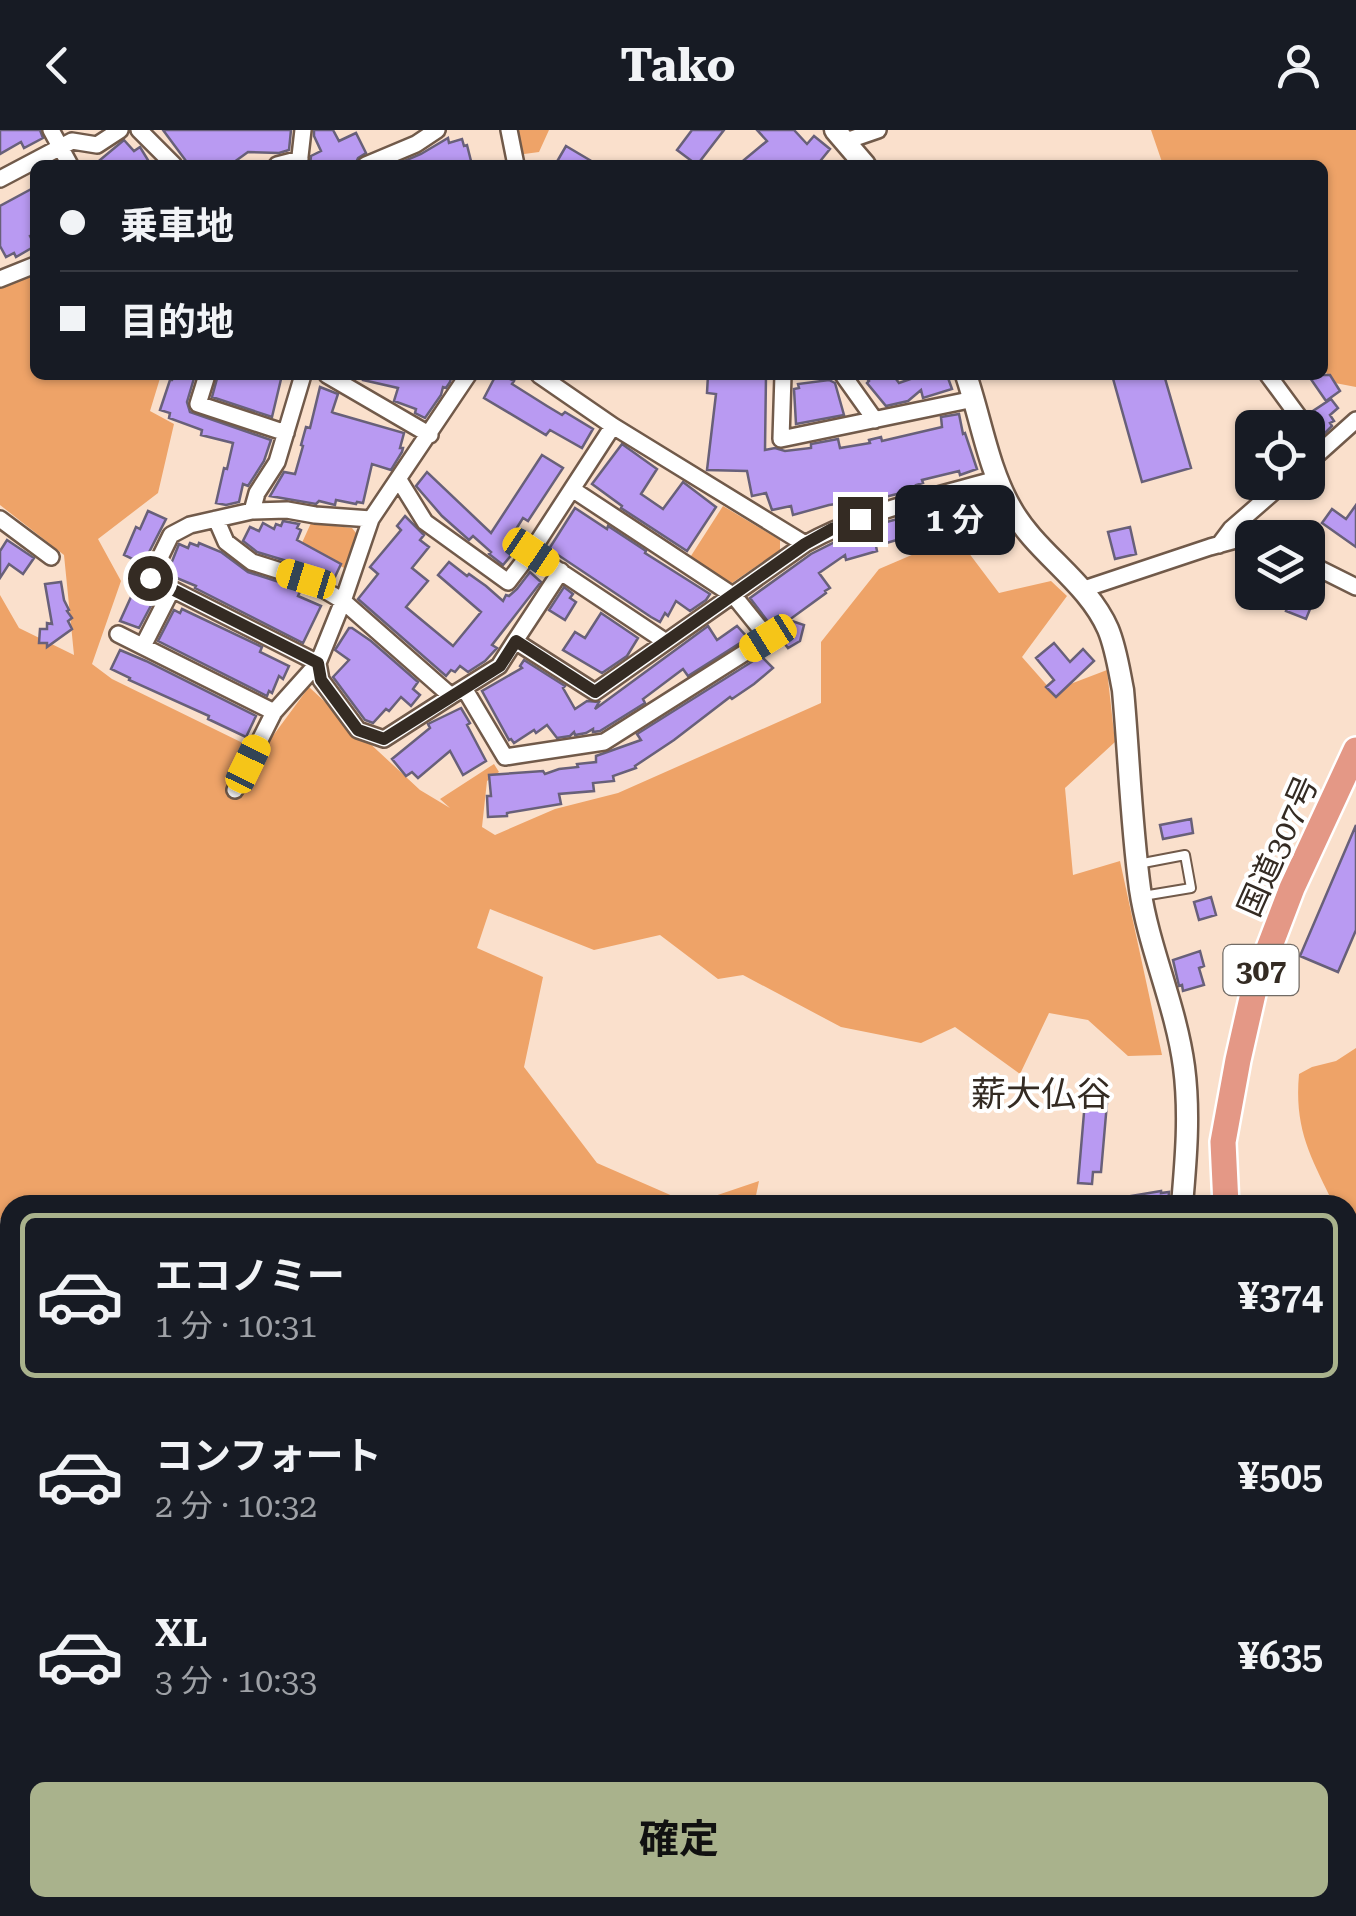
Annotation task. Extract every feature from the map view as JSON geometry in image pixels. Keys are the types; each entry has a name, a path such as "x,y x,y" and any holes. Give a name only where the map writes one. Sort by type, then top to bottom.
{"highway":[{"name":"国道307号","path":"1226,1195 1223,1142 1255,985 1292,888 1356,750"}],"street":[{"path":"51,130 67,160"},
{"path":"35,160 72,141 97,145 120,130"},
{"path":"139,130 169,160"},
{"path":"300,160 303,130"},
{"path":"378,160 437,130"},
{"path":"509,130 515,160"},
{"path":"840,136 878,130"},
{"path":"840,136 860,160"},
{"path":"0,179 30,162"},
{"path":"0,279 30,267"},
{"path":"205,380 198,404 286,433"},
{"path":"252,511 257,493 277,462 302,380"},
{"path":"335,380 430,436"},
{"path":"235,790 274,712 318,663 344,602 371,519 465,380"},
{"path":"546,380 613,426 805,544"},
{"path":"784,380 781,439 974,400"},
{"path":"847,380 875,420"},
{"path":"968,380 997,479 1012,510 1081,590 1108,630 1123,690 1141,896 1184,1064 1188,1100 1183,1195"},
{"path":"1272,380 1294,410"},
{"path":"1325,449 1356,420"},
{"path":"399,480 425,522 508,582 613,426"},
{"path":"516,641 595,692 832,529 889,508 997,479"},
{"path":"216,519 226,542 252,562 306,579 344,602 458,692 506,757 604,742 768,638 734,596 572,489"},
{"path":"1219,545 1264,500"},
{"path":"318,663 150,578 171,535 190,525 252,511 287,510 371,519"},
{"path":"0,519 52,558"},
{"path":"1081,590 1235,540"},
{"path":"531,552 666,642"},
{"path":"318,663 321,680 358,730 384,739 500,666 561,572"},
{"path":"1325,572 1356,588"},
{"path":"142,646 172,589"},
{"path":"118,634 274,712"}],"lane":[{"path":"1138,864 1186,855 1190,888 1141,896"}],"shaded area":[{"path":"512,130 549,130 539,152 517,155"},
{"path":"1151,130 1356,130 1356,387 1335,383 1328,375 1328,160 1161,160"},
{"path":"30,272 30,380 159,380 150,411 174,424 158,493 98,539 121,581 92,664 112,679 261,752 309,687 420,790 450,808 440,799 494,764 499,772 487,781 482,827 495,835 555,809 618,793 821,703 821,642 879,569 956,536 999,593 1051,581 1067,596 1022,657 1052,691 1107,670 1115,742 1065,788 1073,875 1120,861 1162,1055 1128,1056 1088,1020 1049,1013 1020,1074 955,1027 921,1043 841,1027 743,975 718,979 660,935 594,950 490,909 477,948 543,977 524,1067 597,1163 670,1195 0,1195 0,595 19,628 74,655 64,555 0,505 0,286"},
{"path":"723,506 780,540 780,550 732,583 689,559"},
{"path":"311,523 352,528 360,538 346,569 301,545"},
{"path":"1356,1048 1356,1195 1329,1195 1306,1142 1299,1111 1299,1074 1336,1061"},
{"path":"759,1181 756,1195 718,1195"}],"building":[{"path":"0,130 40,130 43,138 24,148 21,142 0,154"},
{"path":"163,130 291,130 289,150 279,153 248,152 237,160 185,160"},
{"path":"314,130 333,130 339,141 356,133 366,153 357,160 311,160 321,151"},
{"path":"692,130 724,130 701,160 690,160 677,150"},
{"path":"757,130 794,130 807,144 814,136 830,149 821,160 744,160 767,141"},
{"path":"448,138 449,143 462,139 471,160 407,160"},
{"path":"124,140 134,151 140,147 148,160 100,160"},
{"path":"566,146 590,160 558,160"},
{"path":"30,190 30,249 16,257 14,253 6,257 0,246 0,206"},
{"path":"1330,375 1340,391 1326,401 1311,380 1328,380"},
{"path":"170,380 194,380 187,402 190,412 271,440 264,461 248,486 243,484 239,502 216,503 233,443 201,435 202,430 169,418 170,413 160,410"},
{"path":"217,380 281,380 272,417 212,397"},
{"path":"363,380 451,380 425,418 415,413 416,409 394,401 398,388"},
{"path":"493,380 512,380 512,384 547,406 593,429 582,448 550,430 546,435 484,398"},
{"path":"708,380 766,380 765,450 811,448 811,444 838,439 840,448 881,437 882,441 942,427 941,417 959,414 977,469 922,480 917,489 885,497 793,515 791,506 772,510 766,493 752,496 747,471 707,470 716,394 707,393"},
{"path":"829,380 835,383 844,415 796,424 794,389 799,388 798,384"},
{"path":"949,380 952,389 923,398 921,390 908,401 886,406 869,381"},
{"path":"1113,380 1165,380 1191,468 1142,482"},
{"path":"320,387 338,394 332,412 404,433 402,452 391,470 372,464 363,503 336,500 335,505 319,501 316,504 270,496 284,472 295,474"},
{"path":"1331,399 1338,408 1330,415 1334,421 1325,433 1325,410 1314,410"},
{"path":"622,444 657,469 641,494 663,509 683,482 716,507 687,551 592,484"},
{"path":"542,455 563,468 528,521 523,518 506,545 514,552 503,565 473,536 469,540 442,516 416,486 427,472 491,533"},
{"path":"950,505 957,528 913,536 914,539 901,543 900,539 846,560 845,555 819,573 830,588 789,620 804,625 800,641 788,648 750,598 833,543 879,524"},
{"path":"1356,505 1356,547 1325,525 1324,520 1332,509 1346,519"},
{"path":"575,508 710,594 706,600 690,611 676,601 660,622 549,549"},
{"path":"148,511 166,519 143,564 124,555"},
{"path":"405,516 424,535 420,540 429,547 412,568 428,581 406,607 453,646 481,612 438,575 449,562 503,601 530,572 541,582 492,645 497,648 468,672 460,666 446,676 358,599 378,574 370,567 401,530 397,526"},
{"path":"283,521 299,524 297,540 341,564 333,581 310,568 257,552 243,541 250,527 259,531 263,523 274,529"},
{"path":"1130,527 1136,554 1115,559 1108,532"},
{"path":"7,540 34,558 23,574 9,564 0,578 0,551"},
{"path":"190,543 221,552 248,572 301,589 298,596 321,606 303,643 167,574 179,544 188,548"},
{"path":"61,582 72,629 47,647 47,643 39,643 40,629 52,624 45,584"},
{"path":"136,586 152,594 150,598 154,600 139,628 120,621"},
{"path":"564,587 576,602 565,620 549,610"},
{"path":"182,609 262,647 260,652 289,666 283,679 279,676 272,693 269,691 267,696 158,641 174,610 180,613"},
{"path":"1286,610 1310,610 1306,619"},
{"path":"601,613 638,638 627,656 602,673 563,650 575,632 585,638"},
{"path":"708,626 717,640 737,626 748,638 688,676 683,669 643,699 645,703 600,731 593,729 575,735 574,732 557,738 547,725 514,743 482,691 522,668 524,660 565,686 575,709 587,701 599,702 595,709"},
{"path":"349,628 371,641 418,682 413,689 420,695 411,706 401,697 373,723 365,720 333,677 349,660 335,650"},
{"path":"1054,643 1070,662 1083,649 1094,661 1056,697 1046,687 1054,680 1036,658"},
{"path":"120,650 256,716 246,737 111,669"},
{"path":"761,656 773,668 636,768 613,776 614,781 593,783 594,791 559,794 561,804 488,817 489,775 543,771 545,774 596,762 596,756 641,740 637,734"},
{"path":"461,708 486,761 463,775 450,751 418,778 412,772 406,776 392,759 430,728 428,724"},
{"path":"1191,819 1193,833 1163,839 1160,825"},
{"path":"1356,825 1356,930 1338,972 1300,956"},
{"path":"1211,897 1216,915 1199,920 1194,902"},
{"path":"1200,951 1204,985 1183,991 1173,960"},
{"path":"1085,1101 1107,1103 1101,1172 1093,1172 1092,1184 1078,1183"},
{"path":"1161,1191 1169,1192 1169,1195 1137,1195"}],"district":[{"name":"薪大仏谷","path":"1041,1094"}],"route":[{"path":"150,578 318,663 321,680 358,730 384,739 500,666 516,641 595,692 805,544 860,519"}]}
